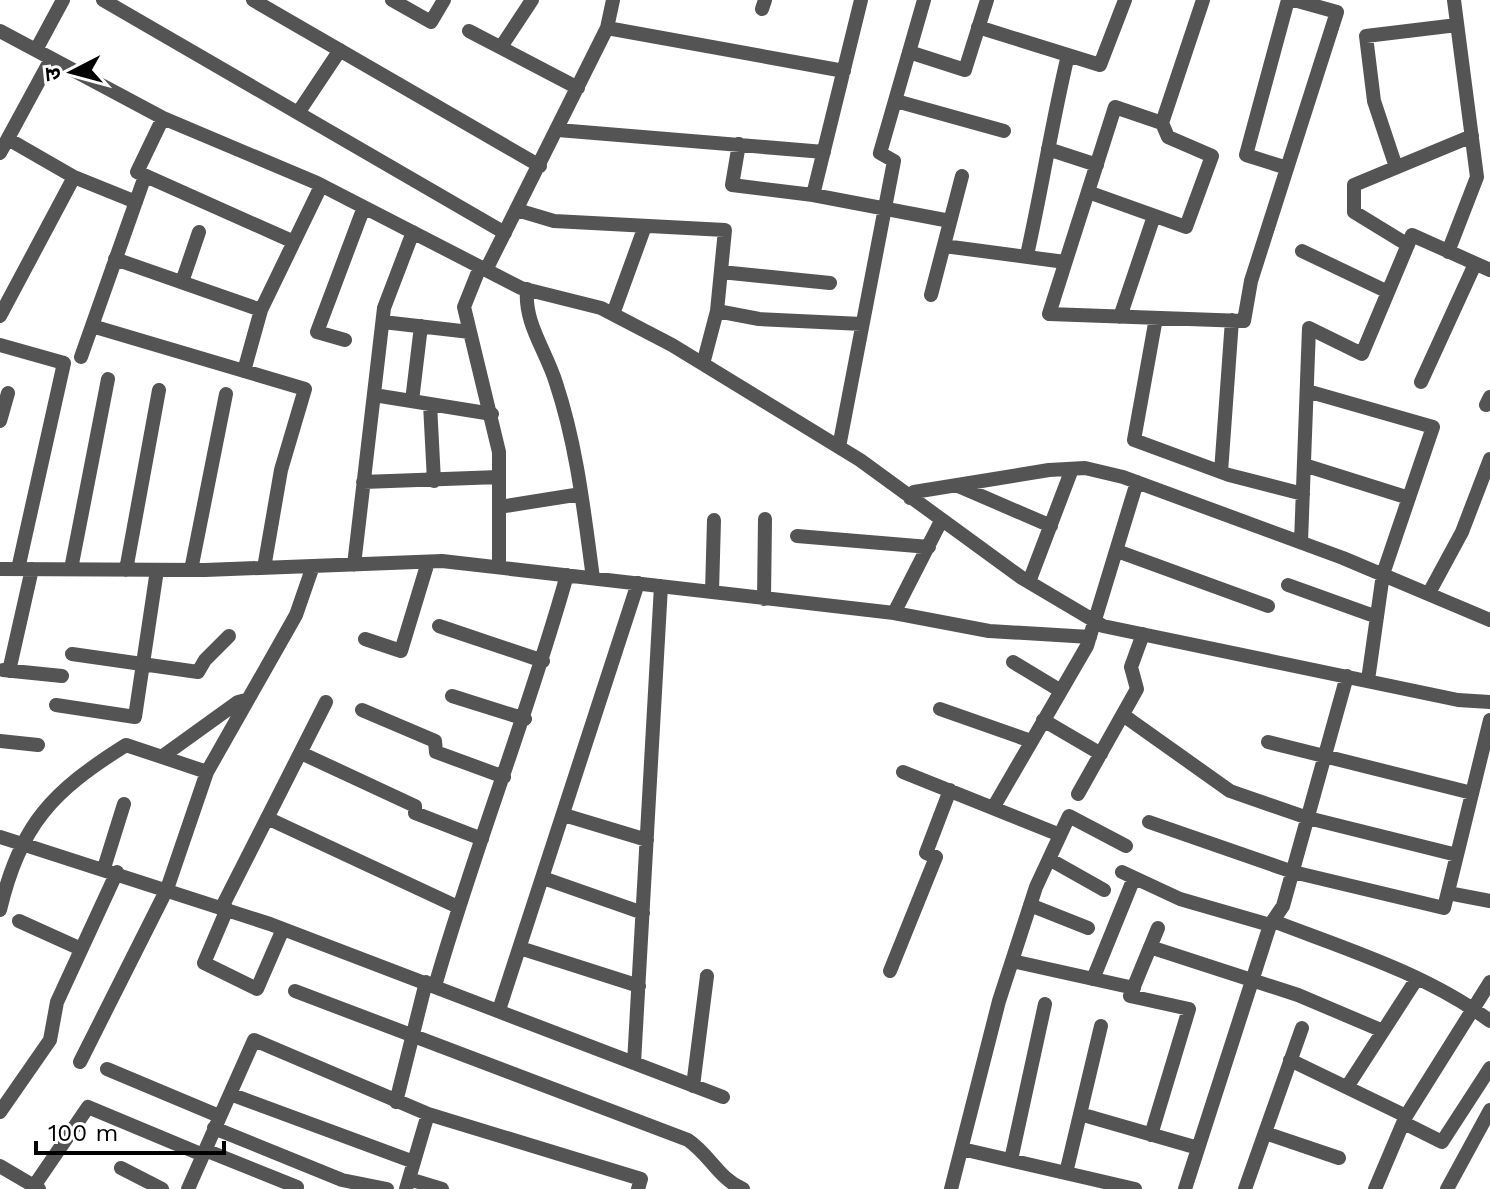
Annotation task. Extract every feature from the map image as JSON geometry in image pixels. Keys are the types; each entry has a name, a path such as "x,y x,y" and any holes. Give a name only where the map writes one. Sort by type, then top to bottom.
{"street":[{"path":"36,50 63,0"},
{"path":"103,0 505,233"},
{"path":"253,0 540,166"},
{"path":"392,0 431,22 444,0"},
{"path":"501,47 532,0"},
{"path":"499,567 499,477 492,414 464,307 558,130 607,28 613,0"},
{"path":"813,195 861,0"},
{"path":"839,447 894,161 880,153 924,0"},
{"path":"909,52 965,70 987,0"},
{"path":"978,27 1100,65 1125,0"},
{"path":"1088,192 1186,227 1212,156 1168,137 1162,123 1203,0"},
{"path":"1162,123 1115,107 1049,314 1244,321 1251,281 1337,12 1291,0 1246,155 1287,168"},
{"path":"1448,252 1483,180 1472,140 1454,0"},
{"path":"1396,167 1374,101 1366,36 1457,25"},
{"path":"607,28 844,71"},
{"path":"0,31 163,118 321,186 483,269 527,289 613,314 703,364 839,447 1029,582 1096,622 1458,700 1490,702"},
{"path":"469,31 578,88"},
{"path":"298,113 340,50"},
{"path":"1027,255 1068,55"},
{"path":"0,153 51,59"},
{"path":"896,101 1004,131"},
{"path":"163,118 137,172 294,242"},
{"path":"558,130 824,152"},
{"path":"8,139 74,177 136,202"},
{"path":"1408,245 1361,218 1353,208 1354,185 1472,140 1490,142"},
{"path":"739,144 732,185 813,195 950,221"},
{"path":"1048,149 1097,165"},
{"path":"81,357 145,176"},
{"path":"931,295 962,176"},
{"path":"0,316 4,293 74,177"},
{"path":"244,371 261,310 321,186"},
{"path":"345,340 317,332 364,207"},
{"path":"517,210 554,221 725,230 717,311 703,364"},
{"path":"1120,317 1154,216"},
{"path":"613,314 645,226"},
{"path":"182,282 199,232"},
{"path":"354,565 384,308 413,232"},
{"path":"1301,542 1309,328 1362,354 1412,235 1490,270"},
{"path":"944,246 1065,262"},
{"path":"1302,251 1388,292"},
{"path":"115,259 261,310"},
{"path":"1421,382 1475,264"},
{"path":"721,272 830,283"},
{"path":"527,289 525,305 531,326 556,381 578,466 593,578"},
{"path":"717,311 759,319 862,324"},
{"path":"1156,318 1134,440 1221,472 1303,494"},
{"path":"1221,472 1232,320"},
{"path":"383,322 470,332"},
{"path":"92,326 305,389 281,470 264,568"},
{"path":"412,401 421,326"},
{"path":"0,345 64,363 5,670 62,676"},
{"path":"71,569 108,379"},
{"path":"126,570 159,390"},
{"path":"1307,391 1433,427 1383,574 1368,680"},
{"path":"1,415 8,393"},
{"path":"191,570 226,394"},
{"path":"374,395 492,414"},
{"path":"430,404 434,481"},
{"path":"1429,593 1462,532 1490,459"},
{"path":"1304,465 1409,498"},
{"path":"910,498 914,492 1085,468 1137,482 1301,542 1489,616"},
{"path":"1029,582 1072,469"},
{"path":"363,482 499,477"},
{"path":"993,808 1090,637 1137,482"},
{"path":"956,485 1051,526"},
{"path":"499,507 581,494"},
{"path":"764,599 765,519"},
{"path":"712,592 714,520"},
{"path":"894,613 941,521"},
{"path":"797,536 929,547"},
{"path":"1117,551 1268,606"},
{"path":"0,569 191,570 428,562 499,567 894,613 989,631 1090,637"},
{"path":"365,639 401,651 428,562"},
{"path":"80,1062 167,889 207,772 296,615 313,566"},
{"path":"56,705 135,717 157,570"},
{"path":"396,1102 412,1036 525,719 567,575"},
{"path":"499,1010 638,583"},
{"path":"1288,585 1377,617"},
{"path":"634,1063 661,586"},
{"path":"439,626 543,661"},
{"path":"1078,794 1137,689 1131,667 1143,634"},
{"path":"72,654 198,672 205,660 229,636"},
{"path":"1013,662 1061,691"},
{"path":"1185,1189 1272,923 1283,906 1347,676"},
{"path":"452,696 525,719"},
{"path":"163,756 238,702 247,700"},
{"path":"283,929 257,989 204,963 224,908 326,702"},
{"path":"940,709 1031,741"},
{"path":"362,710 435,741 436,752 504,777"},
{"path":"1123,715 1230,791 1308,818 1457,855"},
{"path":"1043,720 1101,754"},
{"path":"1149,822 1293,872 1444,908 1490,720"},
{"path":"0,741 38,745"},
{"path":"1268,742 1472,793"},
{"path":"0,910 20,843 52,800 87,770 126,745 207,772"},
{"path":"301,753 415,806 415,813 482,839"},
{"path":"903,772 1060,835"},
{"path":"890,971 936,857 926,853 950,790"},
{"path":"0,1112 50,1040 57,1002 81,949 110,870 124,804"},
{"path":"564,815 647,840"},
{"path":"951,1189 1012,961 1030,905 1069,816 1126,846"},
{"path":"267,818 458,907"},
{"path":"0,837 110,870 283,929 723,1097"},
{"path":"1049,859 1104,890"},
{"path":"1093,979 1128,875 1180,899 1272,923 1384,963 1473,1008 1490,1021"},
{"path":"543,878 643,913"},
{"path":"1448,893 1490,901"},
{"path":"1030,905 1088,928"},
{"path":"19,921 81,949"},
{"path":"1151,1135 1189,1009 1130,996 1158,928"},
{"path":"1150,947 1323,1004 1383,1031"},
{"path":"520,948 639,986"},
{"path":"1012,961 1134,988"},
{"path":"693,1086 707,976"},
{"path":"1347,1087 1416,980"},
{"path":"1375,1189 1405,1119 1490,982"},
{"path":"295,991 688,1140 702,1150 726,1186 743,1189"},
{"path":"1011,1160 1045,1004"},
{"path":"1066,1173 1101,1026"},
{"path":"1245,1189 1302,1028"},
{"path":"188,1189 254,1040 428,1114 641,1179 638,1189"},
{"path":"1290,1060 1347,1087 1442,1142 1490,1068"},
{"path":"107,1069 340,1184 387,1189"},
{"path":"230,1094 414,1162"},
{"path":"0,1166 35,1188 88,1107 297,1187"},
{"path":"1447,1189 1490,1110"},
{"path":"428,1114 408,1184 442,1189"},
{"path":"1080,1114 1198,1148"},
{"path":"1265,1133 1339,1158"},
{"path":"962,1149 1135,1189"},
{"path":"121,1168 162,1189"}]}
